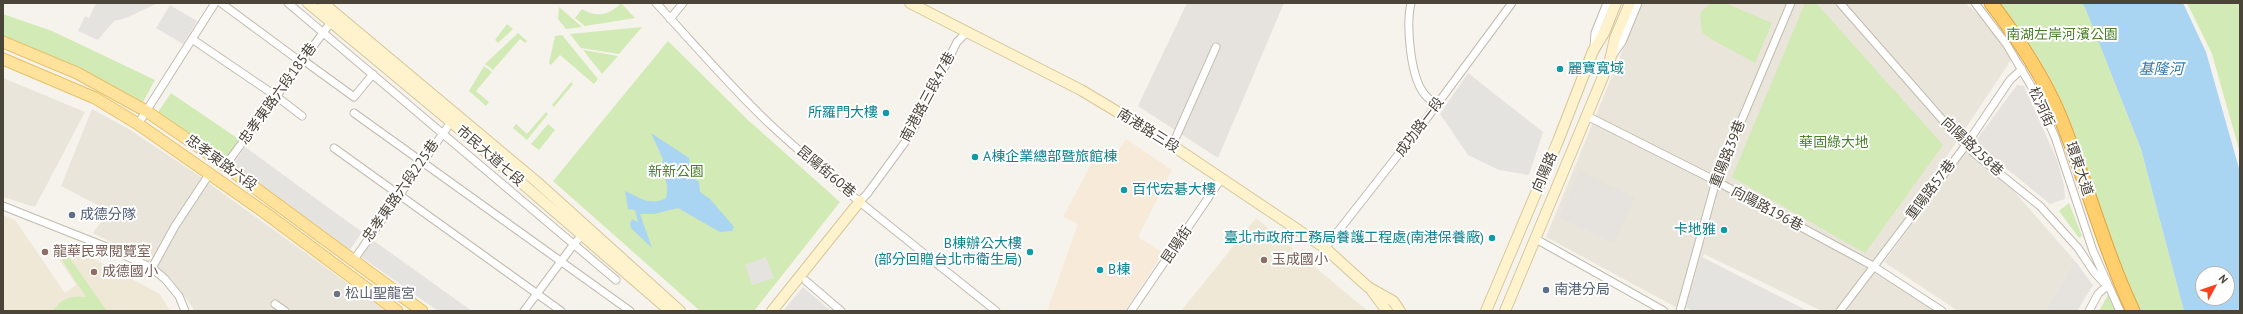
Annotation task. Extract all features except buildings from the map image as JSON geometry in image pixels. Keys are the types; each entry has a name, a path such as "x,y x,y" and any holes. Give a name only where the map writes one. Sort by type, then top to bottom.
{"highway":[{"name":"環東大道","path":"1991,3 2026,51 2058,113 2112,263 2133,311"}],"main road":[{"name":"市民大道七段","path":"308,3 680,311"},
{"name":"市民大道七段","path":"323,3 537,182 585,232 670,311"},
{"name":"向陽路","path":"1486,311 1558,141 1593,51 1604,33 1616,3"},
{"name":"向陽路","path":"1505,311 1536,239 1572,147 1587,116 1610,60 1615,38 1630,3"},
{"name":"南港路三段","path":"918,5 967,32 1081,90 1172,146 1326,248 1368,286"},
{"name":"忠孝東路六段","path":"3,42 77,73 146,111 225,166 420,311"},
{"name":"忠孝東路六段","path":"3,59 95,98 138,124 210,173 394,310"},
{"path":"772,311 860,201"},
{"path":"1368,286 1387,311"},
{"path":"1368,286 1393,302 1400,311"}],"street":[{"path":"138,124 215,3"},
{"path":"221,3 354,97 373,74"},
{"path":"288,3 616,280"},
{"name":"昆陽街60巷","path":"656,3 719,75 774,129 996,311"},
{"path":"670,19 683,3"},
{"path":"1411,3 1410,30 1413,72 1426,96 1438,104"},
{"name":"成功路一段","path":"1326,248 1438,104 1512,3"},
{"path":"1593,51 1595,33 1607,3"},
{"path":"1610,60 1622,42 1638,3"},
{"name":"重陽路39巷","path":"1680,311 1716,181 1791,3"},
{"name":"向陽路258巷","path":"1840,3 1966,145 2040,206 2078,248 2094,272 2107,286"},
{"name":"松河街","path":"1975,3 2007,45 2037,96 2055,138 2107,286 2120,311"},
{"name":"忠孝東路六段185巷","path":"225,166 331,22"},
{"name":"南港路三段47巷","path":"860,201 867,194 911,134 957,42 967,32"},
{"path":"192,39 276,96 302,116"},
{"path":"1172,146 1216,47"},
{"name":"重陽路57巷","path":"1840,311 1966,145 2010,80 2022,69"},
{"path":"354,113 630,311"},
{"name":"向陽路196巷","path":"1587,116 1716,181 1873,266 1942,311"},
{"name":"忠孝東路六段225巷","path":"353,261 451,122"},
{"path":"334,148 561,311"},
{"path":"152,268 175,226 210,173"},
{"name":"昆陽街","path":"1131,311 1221,179"},
{"path":"3,206 152,268 165,279 179,296 185,311"},
{"path":"524,311 574,244 585,232"},
{"path":"1536,239 1664,311"},
{"path":"806,282 840,311"},
{"path":"2089,311 2098,294 2107,286"},
{"path":"275,304 285,311"}],"shaded area":[{"path":"96,3 158,3 126,18 114,21 98,40 78,31 85,16 89,18"},
{"path":"1187,3 1284,3 1218,158 1138,106"},
{"path":"1642,3 1965,3 2019,48 1871,270 1937,311 1822,311 1704,254 1685,311 1683,311 1546,237"},
{"path":"170,5 197,21 183,44 156,28"},
{"path":"1468,73 1543,132 1529,175 1499,170 1468,155 1440,114"},
{"path":"3,78 85,112 35,207 3,197"},
{"path":"2017,85 2024,86 2057,160 2064,185 2065,199 2050,204 1979,146 1977,139"},
{"path":"92,109 127,128 192,171 386,311 193,311 193,308 172,280 145,260 93,233 109,211 61,186"},
{"path":"1126,139 1172,170 1138,237 1163,253 1125,311 1047,311 1078,224 1063,217 1097,153 1111,161"},
{"path":"245,147 362,232 349,251 231,167"},
{"path":"1966,152 1998,173 2075,261 2045,311 1958,311 1884,262"},
{"path":"1580,171 1635,197 1614,243 1559,217"},
{"name":"成德國小","path":"3,215 15,220 65,293 76,285 59,259 75,249 160,294 170,311 3,311"},
{"name":"玉成國小","path":"1256,218 1345,292 1368,311 1181,311"},
{"path":"370,238 472,311 438,311 360,256"},
{"path":"766,257 774,278 752,285 745,265"},
{"path":"1702,257 1808,311 1692,311 1686,307"},
{"path":"2075,261 2093,285 2077,311 2045,311"},
{"path":"803,287 831,311 783,311"}],"green space":[{"path":"621,3 635,18 585,26 575,18 582,9 592,14 603,14 608,13"},
{"path":"1711,3 1725,3 1772,23 1755,63 1711,39 1702,32 1700,13"},
{"name":"華固綠大地","path":"1805,3 1816,3 1943,145 1865,253 1732,177"},
{"name":"南湖左岸河濱公園","path":"1999,3 2082,3 2141,149 2184,311 2138,311 2111,247 2081,151 2061,100 2048,74 2033,50"},
{"path":"2187,3 2240,3 2240,153 2212,54"},
{"path":"559,7 582,27 566,29 558,19"},
{"path":"3,14 52,31 155,80 143,102 78,69 3,38"},
{"path":"507,24 513,29 498,43 495,40"},
{"path":"642,27 619,54 581,48 570,34"},
{"path":"518,33 527,41 525,43 520,39 493,70 485,64"},
{"path":"562,35 598,79 594,84 560,55 551,65 549,63 555,36"},
{"name":"新新公園","path":"668,41 748,120 840,202 754,311 700,311 553,181"},
{"path":"583,50 618,56 602,74"},
{"path":"484,66 492,72 476,91 489,102 486,106 469,91"},
{"path":"571,82 573,84 554,107 552,105"},
{"path":"171,93 240,140 226,159 158,112"},
{"path":"546,112 548,114 527,140 513,128 516,124 527,134"},
{"path":"548,124 555,130 539,150 531,144"},
{"path":"2069,203 2082,236 2079,238 2059,211"},
{"path":"68,256 107,311 53,311 63,300 67,298 86,297 62,260"},
{"path":"2108,295 2116,311 2099,311"}],"water":[{"name":"基隆河","path":"2082,3 2183,3 2206,52 2240,172 2240,311 2184,311 2141,149"},
{"path":"651,133 689,158 691,176 699,182 700,192 710,199 734,227 732,231 720,232 678,208 654,214 640,214 652,248 631,228 630,224 632,219 638,222 635,210 628,209 625,191 645,200 655,202 666,198 667,186 662,169 663,159"}],"place":[{"name":"麗寶寬域","path":"1560,69"},
{"name":"所羅門大樓","path":"886,113"},
{"name":"A棟企業總部暨旅館棟","path":"975,157"},
{"name":"百代宏碁大樓","path":"1124,190"},
{"name":"成德分隊","path":"72,215"},
{"name":"卡地雅","path":"1724,230"},
{"name":"臺北市政府工務局養護工程處(南港保養廠)","path":"1492,238"},
{"name":"龍華民眾閱覽室","path":"45,252"},
{"name":"B棟辦公大樓 (部分回贈台北市衛生局)","path":"1030,252"},
{"name":"玉成國小","path":"1264,260"},
{"name":"B棟","path":"1100,270"},
{"name":"成德國小","path":"94,272"},
{"name":"南港分局","path":"1546,290"},
{"name":"松山聖龍宮","path":"337,294"}]}
